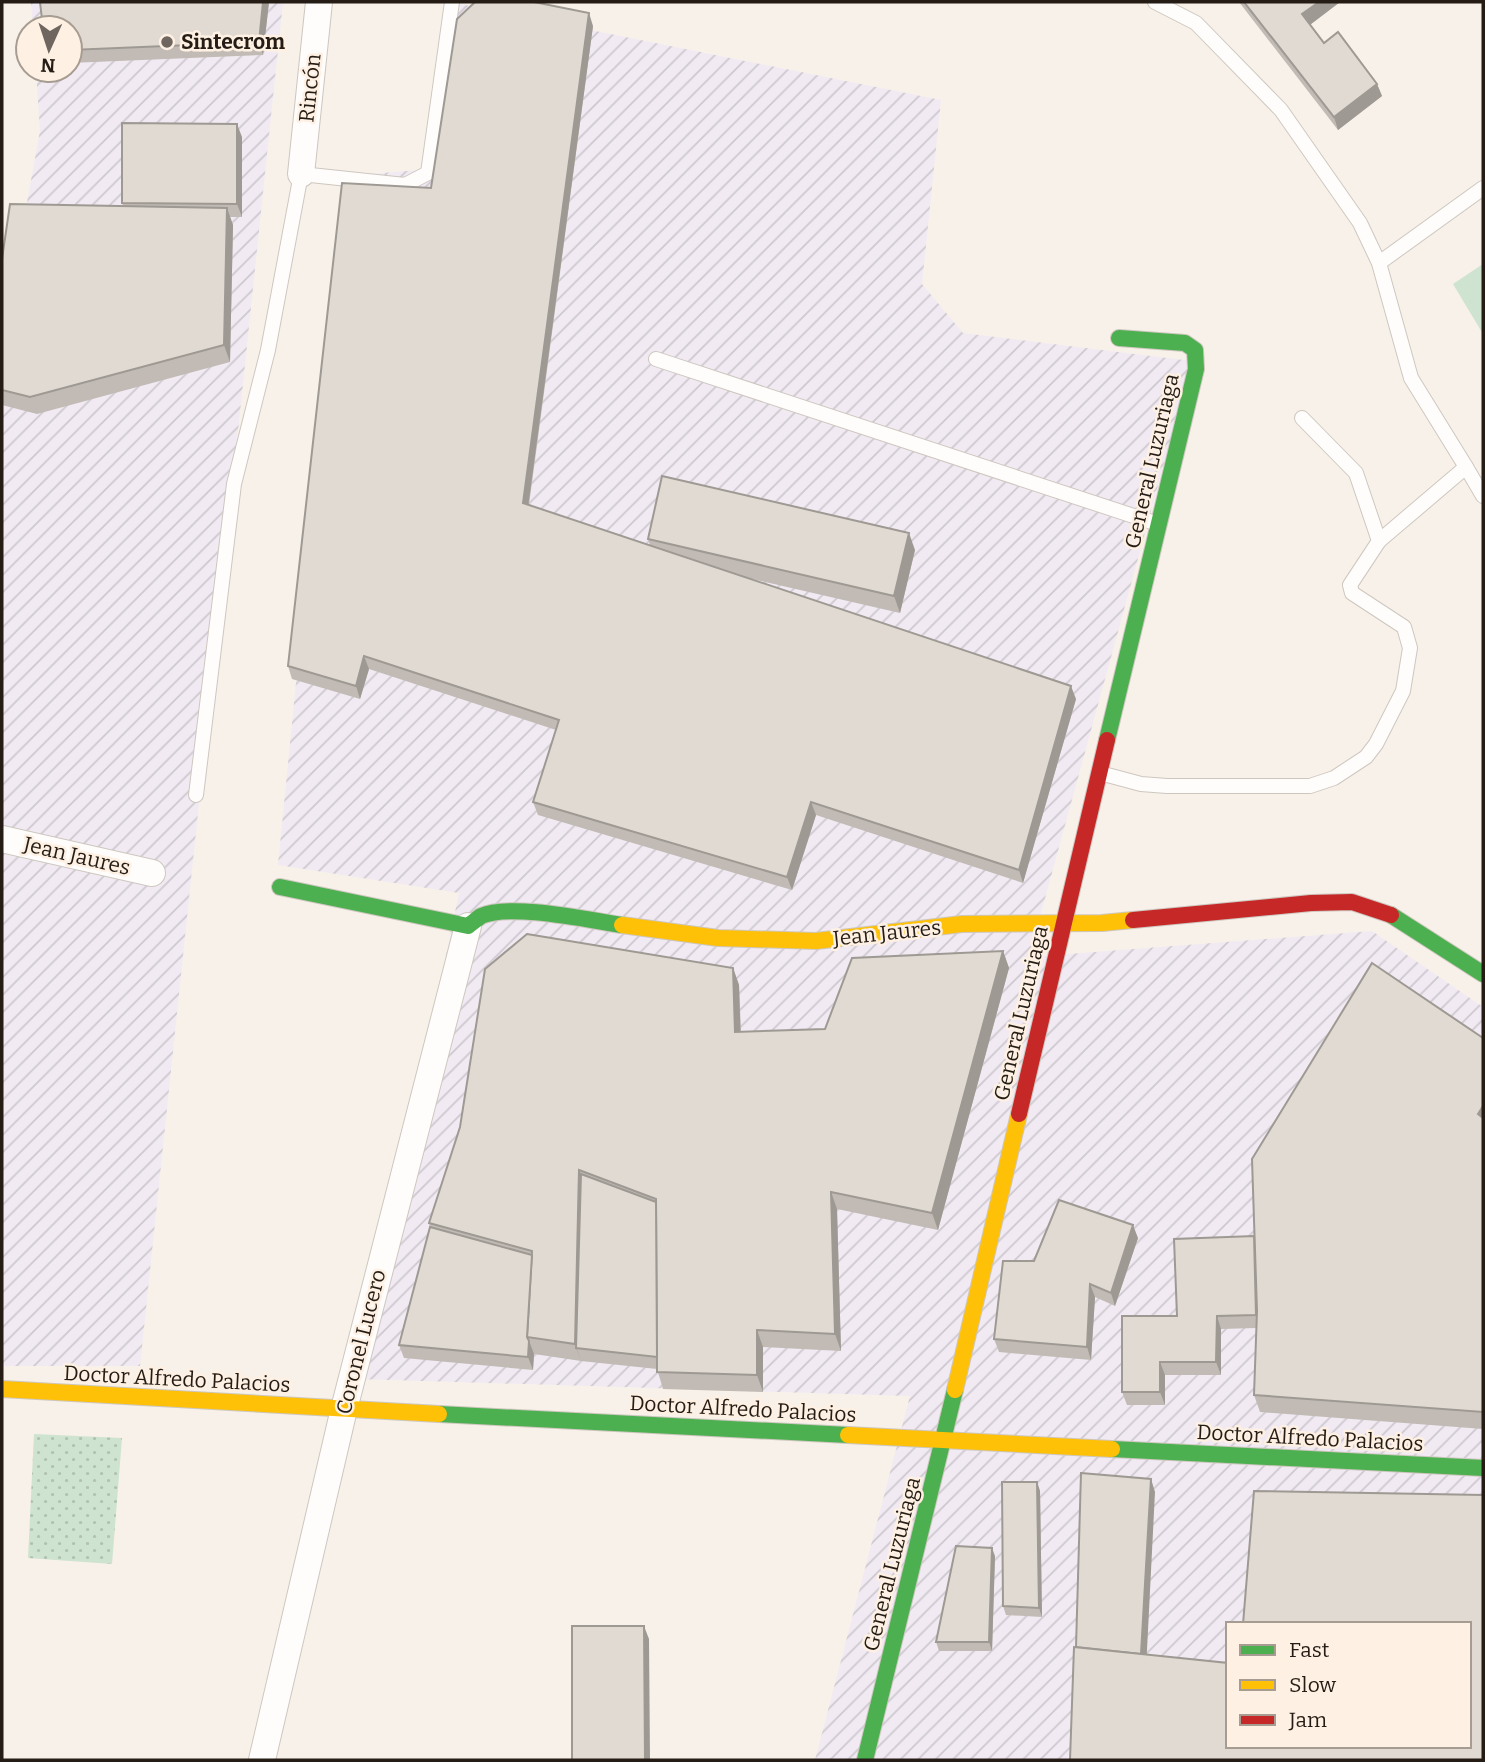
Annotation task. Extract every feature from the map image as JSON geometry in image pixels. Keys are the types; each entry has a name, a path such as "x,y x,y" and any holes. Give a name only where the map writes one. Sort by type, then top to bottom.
{"street":[{"name":"Rincón","path":"301,174 319,2"},
{"name":"General Luzuriaga","path":"865,1760 944,1440 1063,923 1196,369 1195,350 1185,343 1119,338"},
{"name":"Jean Jaures","path":"2,839 152,873"},
{"path":"280,887 468,926"},
{"name":"Jean Jaures","path":"468,926 482,916 504,912 538,913 692,934 772,942 816,941 962,924 1102,923 1225,913 1311,902 1352,902 1389,914 1483,974"},
{"name":"Coronel Lucero","path":"262,1760 344,1409 468,926"},
{"name":"Doctor Alfredo Palacios","path":"2,1389 1483,1468"}],"lane":[{"path":"196,795 234,484 268,350 301,174 405,185 428,173 452,2"},
{"path":"1155,2 1196,23 1281,110 1360,223 1379,263 1411,378 1483,496"},
{"path":"1379,263 1483,188"},
{"path":"656,359 1159,524"},
{"path":"1301,418 1356,473 1379,541"},
{"path":"1100,773 1140,784 1167,786 1310,786 1334,778 1366,757 1376,744 1403,691 1410,648 1404,626 1352,593 1350,586 1379,541 1466,467"}],"shaded area":[{"path":"31,2 283,2 140,1366 2,1366 2,339 40,131 37,84 84,84 84,14 32,14"},
{"path":"455,3 941,100 922,284 963,333 1192,361 1029,957 1372,931 1483,1007 1483,1760 815,1760 910,1396 358,1379 459,893 278,865 346,176 443,168"}],"green space":[{"path":"1483,264 1483,334 1453,284"},
{"path":"34,1434 122,1438 112,1564 28,1558"}],"building":[{"name":"Sintecrom","path":"40,2 263,2 259,42 84,49 84,14 41,14"},
{"path":"475,2 534,2 589,13 523,503 1071,686 1019,870 811,802 787,877 533,802 559,720 364,656 356,686 288,666 342,183 431,188 457,19"},
{"path":"1244,2 1319,2 1302,14 1324,43 1338,32 1377,84 1334,117"},
{"path":"122,123 237,124 237,204 122,203"},
{"path":"10,204 227,208 224,345 30,397 2,390 2,259"},
{"path":"662,476 909,533 894,596 648,539"},
{"path":"527,934 733,968 735,1032 825,1029 852,958 1003,951 932,1213 831,1192 835,1334 757,1330 757,1375 657,1372 656,1199 579,1170 575,1344 527,1337 532,1251 429,1223 460,1127 485,969"},
{"path":"1372,963 1483,1038 1483,1106 1478,1114 1483,1118 1483,1412 1254,1395 1257,1311 1252,1159"},
{"path":"581,1174 656,1202 657,1357 576,1348"},
{"path":"1059,1200 1133,1225 1111,1293 1090,1284 1087,1347 994,1339 1003,1261 1034,1261"},
{"path":"430,1227 532,1255 528,1357 399,1345"},
{"path":"1254,1236 1256,1315 1217,1316 1216,1362 1160,1362 1160,1392 1122,1392 1122,1316 1177,1316 1174,1239"},
{"path":"1081,1473 1151,1479 1141,1654 1076,1647"},
{"path":"1002,1482 1037,1482 1039,1608 1003,1606"},
{"path":"1254,1491 1483,1495 1483,1760 1070,1760 1074,1647 1226,1663 1226,1748 1471,1748 1471,1622 1243,1622"},
{"path":"956,1546 992,1548 989,1642 936,1642"},
{"path":"572,1626 644,1626 645,1760 572,1760"}],"traffic: fast":[{"path":"1107,740 1196,369 1195,350 1185,343 1119,338"},
{"path":"280,887 468,926 481,916 511,911 622,925"},
{"path":"1391,915 1483,974"},
{"path":"865,1760 955,1390"},
{"path":"439,1414 848,1435"},
{"path":"1112,1449 1483,1468"}],"traffic: slow":[{"path":"622,925 718,938 816,941 962,924 1102,923 1133,920"},
{"path":"955,1390 1019,1114"},
{"path":"2,1389 439,1414"},
{"path":"848,1435 1112,1449"}],"traffic: jam":[{"path":"1019,1114 1107,740"},
{"path":"1133,920 1311,903 1352,902 1391,915"}],"place":[{"name":"Sintecrom","path":"167,42"}]}
